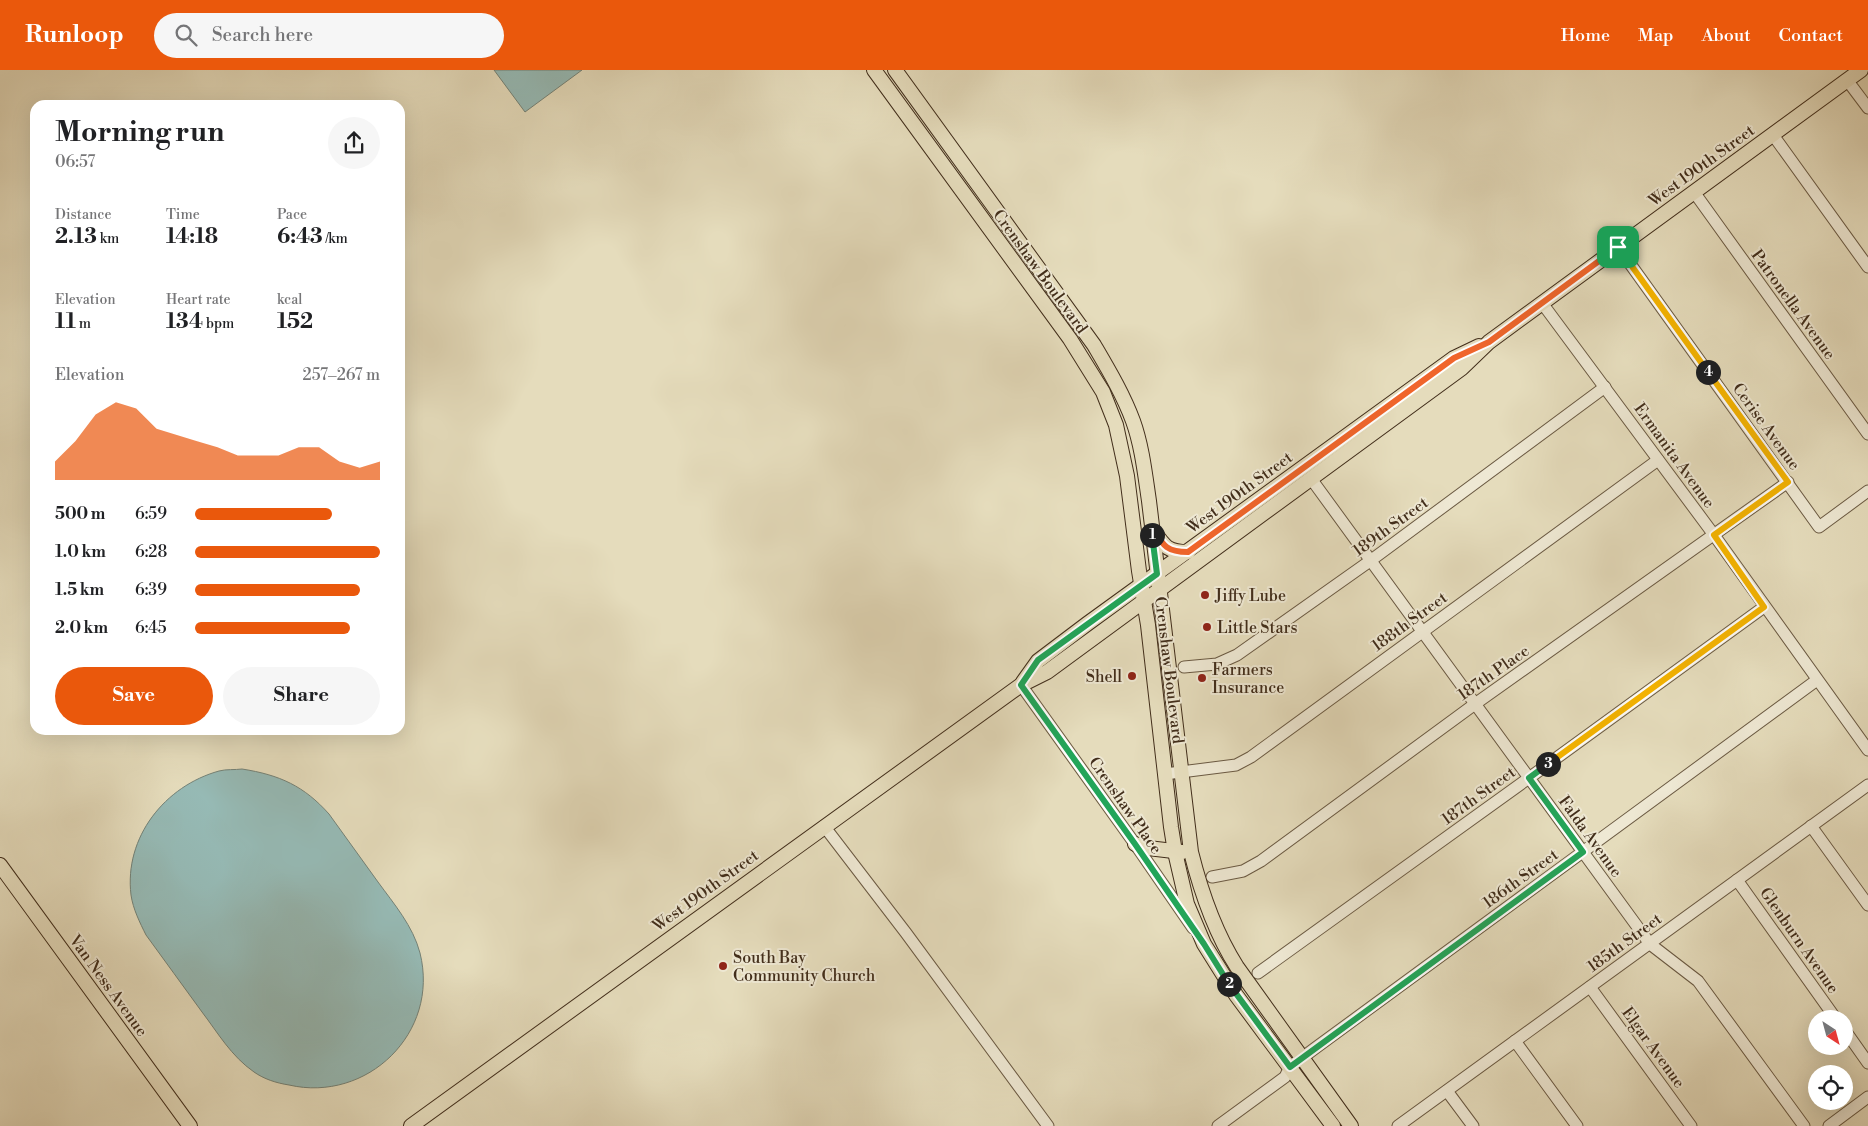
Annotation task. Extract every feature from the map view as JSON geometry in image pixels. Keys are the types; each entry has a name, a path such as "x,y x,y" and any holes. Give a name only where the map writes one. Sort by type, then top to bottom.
{"main road":[{"name":"Crenshaw Boulevard","path":"874,70 1070,339 1103,392 1116,425 1128,484 1174,852 1187,904 1204,944 1228,982 1334,1126"},
{"name":"Crenshaw Boulevard","path":"895,70 1083,330 1117,385 1133,421 1142,458 1152,528 1191,852 1204,899 1228,952 1246,981 1351,1126"},
{"name":"West 190th Street","path":"412,1126 824,826 1021,685 1047,672 1312,480 1462,368 1489,342 1861,70"},
{"path":"1070,339 1083,330"},
{"name":"West 190th Street","path":"1021,685 1038,660 1454,358 1489,342"},
{"path":"1152,528 1164,546 1177,552 1188,552"},
{"path":"1135,844 1174,852 1191,852"},
{"name":"Van Ness Avenue","path":"0,865 190,1126"}],"street":[{"path":"1847,80 1868,108"},
{"path":"1773,135 1868,267"},
{"name":"Patronella Avenue","path":"1694,192 1868,434"},
{"name":"Cerise Avenue","path":"1618,247 1819,527 1868,491"},
{"name":"Ermanita Avenue","path":"1542,303 1714,535 1868,750"},
{"name":"189th Street","path":"1184,667 1217,664 1226,661 1370,561 1605,387"},
{"name":"188th Street","path":"1165,774 1236,764 1251,757 1658,460"},
{"name":"Falda Avenue","path":"1312,480 1650,944 1698,981 1804,1126"},
{"name":"187th Place","path":"1212,877 1243,871 1261,861 1475,704 1788,482"},
{"name":"187th Street","path":"1258,973 1764,607"},
{"name":"186th Street","path":"1218,1126 1285,1077 1290,1067 1302,1058 1817,680"},
{"name":"Crenshaw Place","path":"1021,685 1204,944"},
{"name":"185th Street","path":"1398,1126 1868,785"},
{"path":"824,826 1048,1126"},
{"path":"1811,826 1868,905"},
{"name":"Glenburn Avenue","path":"1737,880 1830,1010"},
{"name":"Elgar Avenue","path":"1590,987 1692,1126"},
{"path":"1515,1041 1576,1126"},
{"path":"1853,1042 1868,1063"},
{"path":"1447,1091 1473,1126"},
{"path":"1829,1126 1868,1097"}],"water":[{"path":"494,70 582,70 525,112"},
{"path":"242,769 280,778 301,789 320,804 408,924 417,943 423,982 419,1010 408,1035 391,1056 370,1072 345,1083 318,1088 284,1084 262,1077 246,1066 225,1044 146,935 135,911 131,895 134,853 152,817 181,789 199,778 222,770"}],"place":[{"name":"Jiffy Lube","path":"1205,595"},
{"name":"Little Stars","path":"1207,627"},
{"name":"Shell","path":"1132,676"},
{"name":"Farmers Insurance","path":"1202,678"},
{"name":"South Bay Community Church","path":"723,966"}],"route":[{"path":"1618,247 1788,482 1714,535 1764,607 1529,778 1583,852 1290,1067 1228,982 1135,844 1021,685 1038,660 1157,574 1152,528 1164,546 1177,552 1188,552 1454,358 1489,342 1618,247"}]}
